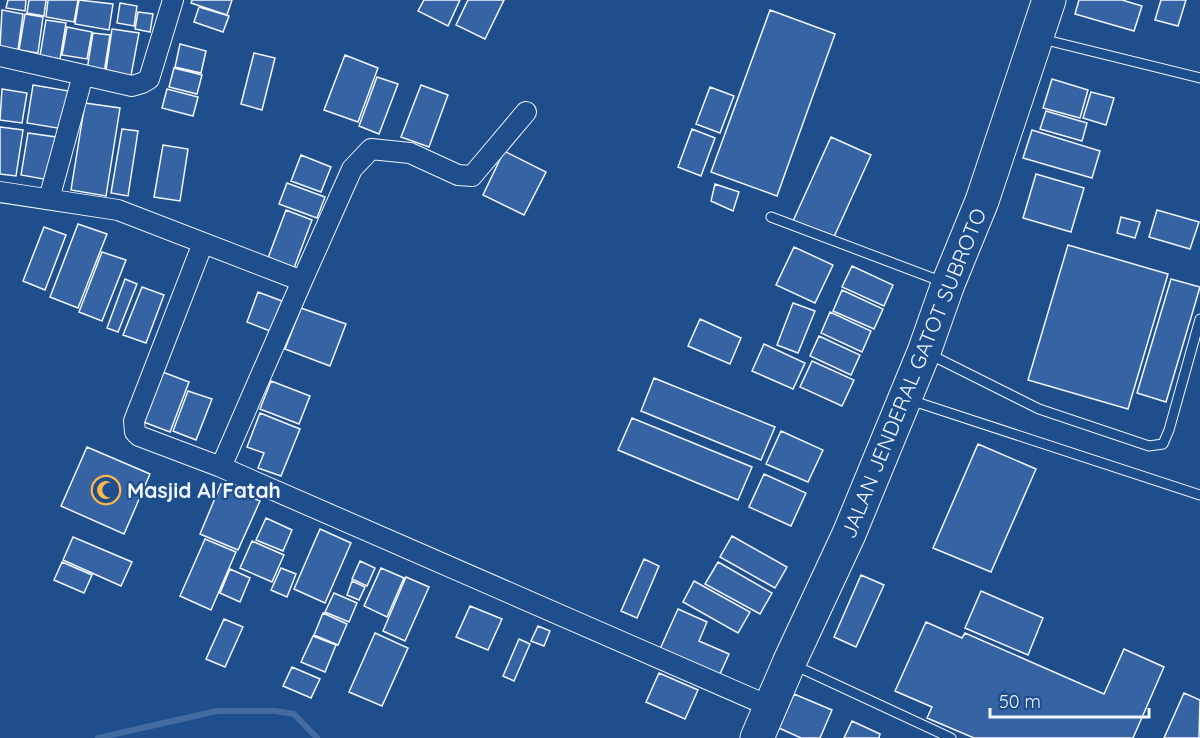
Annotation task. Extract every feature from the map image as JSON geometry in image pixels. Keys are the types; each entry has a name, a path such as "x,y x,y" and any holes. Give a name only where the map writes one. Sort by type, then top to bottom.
{"highway":[{"name":"JALAN JENDERAL GATOT SUBROTO","path":"757,738 849,534 924,352 948,284 982,201 1049,0"}],"street":[{"path":"0,56 132,86 149,79 169,1"},
{"path":"50,200 83,75"},
{"path":"221,467 352,169 371,149 410,153 458,175 472,176 526,112"},
{"path":"0,192 118,210 302,282"},
{"path":"203,243 134,421 135,432 139,436 221,467 771,707"}],"lane":[{"path":"1035,37 1200,78"},
{"path":"771,217 948,284"},
{"path":"924,352 1039,409 1149,446 1163,444 1169,430 1200,319"},
{"path":"905,398 1200,495"},
{"path":"789,663 951,738"}],"building":[{"path":"8,0 26,0 25,11 6,8"},
{"path":"29,0 46,0 44,16 27,13"},
{"path":"48,0 78,0 74,22 46,17"},
{"path":"79,0 113,4 109,30 75,24"},
{"path":"192,0 232,0 227,15 191,3"},
{"path":"424,0 460,0 448,26 418,11"},
{"path":"468,0 504,0 485,39 456,25"},
{"path":"1079,0 1122,0 1142,6 1134,31 1075,14"},
{"path":"1161,0 1186,0 1178,26 1155,20"},
{"path":"120,3 137,6 134,26 117,23"},
{"path":"199,7 229,16 223,32 194,22"},
{"path":"2,10 23,14 18,50 0,47"},
{"path":"770,10 835,34 777,196 711,172"},
{"path":"138,12 153,14 150,32 135,29"},
{"path":"25,14 43,17 38,53 19,50"},
{"path":"46,20 66,23 60,59 40,56"},
{"path":"67,27 92,32 87,59 62,55"},
{"path":"112,29 139,33 130,81 105,77"},
{"path":"93,33 110,35 104,73 87,70"},
{"path":"180,44 206,51 201,73 175,67"},
{"path":"254,53 275,58 262,110 241,104"},
{"path":"345,55 378,68 358,122 324,110"},
{"path":"174,68 202,75 197,94 169,87"},
{"path":"377,77 398,84 379,134 359,126"},
{"path":"1052,79 1088,90 1080,118 1043,108"},
{"path":"33,85 69,91 63,129 27,123"},
{"path":"421,85 448,95 429,147 401,137"},
{"path":"710,87 734,96 720,133 696,124"},
{"path":"2,89 27,93 22,123 0,120"},
{"path":"167,89 198,97 193,116 162,108"},
{"path":"1091,92 1114,98 1106,125 1083,118"},
{"path":"85,103 120,108 106,196 71,190"},
{"path":"1046,111 1087,123 1082,141 1040,129"},
{"path":"0,127 23,130 16,176 0,174"},
{"path":"122,129 138,131 128,196 111,193"},
{"path":"692,129 715,138 701,176 678,167"},
{"path":"1032,130 1100,151 1092,178 1023,158"},
{"path":"28,133 56,137 49,180 21,175"},
{"path":"831,137 871,155 833,239 793,221"},
{"path":"163,145 188,149 180,201 154,197"},
{"path":"504,151 546,172 524,215 483,195"},
{"path":"301,155 331,167 321,192 291,181"},
{"path":"1036,174 1084,188 1071,232 1023,218"},
{"path":"287,183 325,197 317,218 279,204"},
{"path":"715,184 739,192 733,211 711,201"},
{"path":"286,210 312,220 294,268 268,258"},
{"path":"1157,210 1199,222 1190,249 1149,237"},
{"path":"1121,217 1140,222 1135,238 1117,233"},
{"path":"78,224 107,234 78,308 50,297"},
{"path":"44,227 66,235 45,290 23,281"},
{"path":"1068,245 1168,274 1128,409 1028,380"},
{"path":"794,247 833,265 815,303 776,285"},
{"path":"102,252 126,260 102,321 79,312"},
{"path":"852,266 893,285 884,306 842,287"},
{"path":"125,279 137,284 118,332 107,328"},
{"path":"1171,279 1200,287 1166,402 1137,393"},
{"path":"142,287 164,295 146,343 123,335"},
{"path":"842,290 883,309 874,329 833,311"},
{"path":"258,292 282,301 270,331 247,322"},
{"path":"793,303 815,311 798,353 777,345"},
{"path":"301,308 346,324 330,366 285,349"},
{"path":"830,312 871,331 862,352 821,333"},
{"path":"700,319 741,338 730,364 688,346"},
{"path":"819,336 860,355 851,375 810,356"},
{"path":"764,344 805,363 793,389 752,371"},
{"path":"812,361 854,380 842,406 800,387"},
{"path":"160,371 189,382 170,432 141,421"},
{"path":"654,378 775,427 761,460 641,411"},
{"path":"271,381 310,396 299,424 260,409"},
{"path":"188,391 212,399 196,440 173,431"},
{"path":"260,413 300,429 281,476 258,468 264,453 247,447"},
{"path":"632,418 752,467 738,500 618,450"},
{"path":"781,431 823,450 808,482 766,464"},
{"path":"978,444 1036,469 991,572 933,548"},
{"name":"Masjid Al Fatah","path":"87,447 150,474 124,534 61,506"},
{"path":"764,474 806,493 791,526 749,507"},
{"path":"221,484 260,501 238,550 200,534"},
{"path":"266,518 292,530 283,551 256,540"},
{"path":"320,529 351,543 325,603 294,589"},
{"path":"732,536 787,567 775,588 720,557"},
{"path":"73,537 132,562 121,586 63,560"},
{"path":"205,539 236,552 211,610 180,596"},
{"path":"252,541 284,555 272,582 240,568"},
{"path":"644,559 659,566 637,618 621,611"},
{"path":"360,561 375,568 367,586 352,579"},
{"path":"62,562 92,575 84,593 54,580"},
{"path":"718,562 772,593 760,614 705,584"},
{"path":"281,568 296,574 287,597 271,590"},
{"path":"381,568 404,578 387,617 364,606"},
{"path":"230,569 250,578 240,602 220,593"},
{"path":"861,575 884,585 856,647 834,637"},
{"path":"406,577 429,587 405,641 383,631"},
{"path":"352,581 365,587 359,600 347,595"},
{"path":"694,581 750,612 738,633 683,602"},
{"path":"981,591 1043,618 1028,655 965,628"},
{"path":"334,593 357,603 349,622 325,612"},
{"path":"470,606 502,619 488,650 456,637"},
{"path":"678,609 707,622 699,641 729,654 720,674 660,649"},
{"path":"323,613 347,624 338,645 314,635"},
{"path":"224,619 243,627 225,667 206,659"},
{"path":"926,622 962,638 965,633 1104,694 1124,649 1164,667 1133,738 974,738 927,718 932,707 895,691"},
{"path":"538,626 550,631 544,646 531,641"},
{"path":"375,633 408,648 382,706 349,692"},
{"path":"313,636 336,645 325,672 301,662"},
{"path":"519,639 530,644 514,681 503,676"},
{"path":"292,667 320,679 311,698 283,686"},
{"path":"659,673 698,690 685,719 646,702"},
{"path":"1184,693 1200,700 1199,738 1164,738"},
{"path":"794,694 832,710 820,738 801,738 779,728"},
{"path":"852,721 880,734 879,738 844,738"}],"waterway":[{"path":"98,738 217,711 275,711 294,714 317,738"}],"place":[{"name":"Masjid Al Fatah","path":"106,490"}]}
